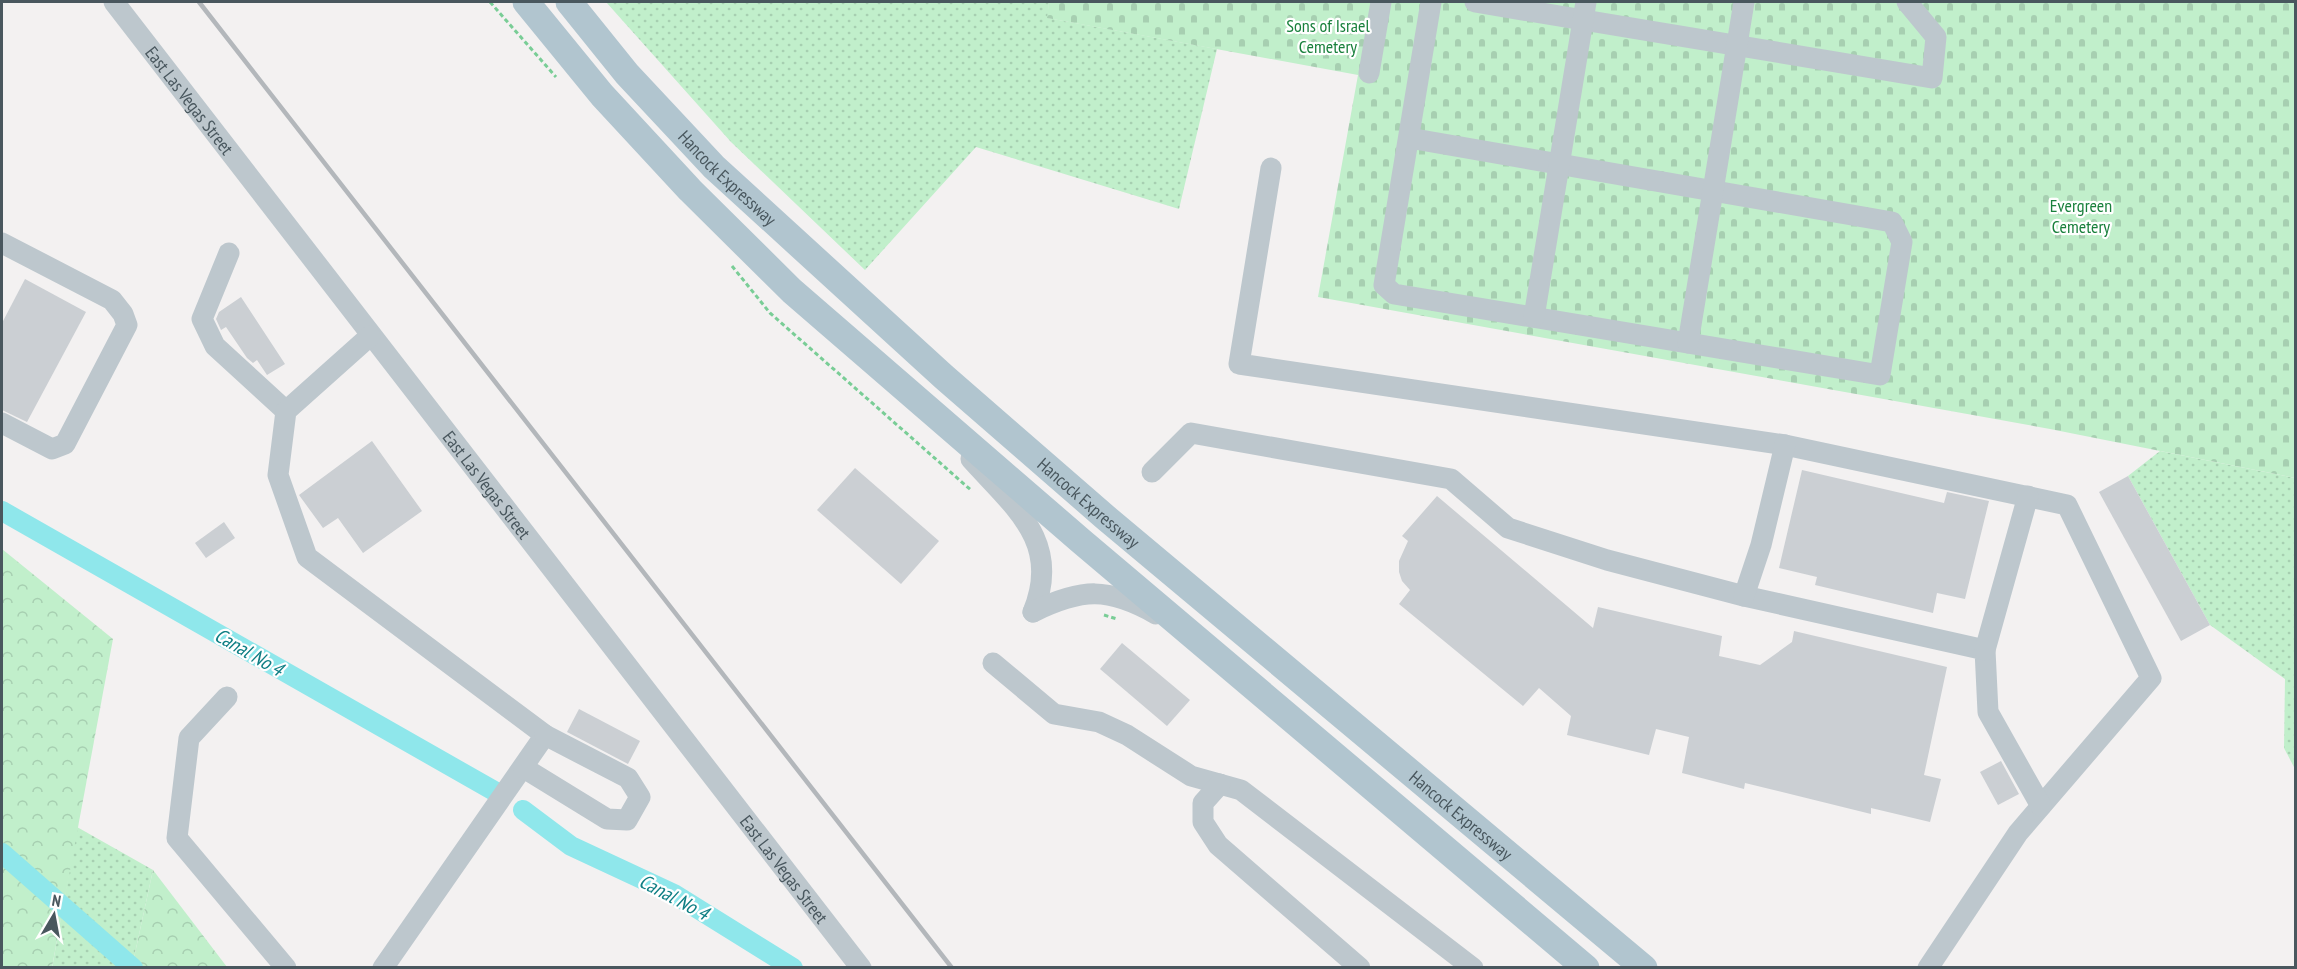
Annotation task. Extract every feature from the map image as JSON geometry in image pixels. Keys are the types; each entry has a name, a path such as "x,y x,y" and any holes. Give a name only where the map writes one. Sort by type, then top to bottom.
{"main road":[{"name":"Hancock Expressway","path":"526,2 602,96 690,190 792,291 1586,968"},
{"name":"Hancock Expressway","path":"569,2 627,74 714,166 944,377 1105,517 1644,968"}],"street":[{"name":"East Las Vegas Street","path":"114,2 370,336 861,968"},
{"path":"1369,73 1381,2"},
{"path":"1408,138 1892,222 1902,242 1880,375 1394,294 1384,285 1408,138 1431,2"},
{"path":"1475,2 1584,11 1737,46 1932,78 1936,37 1907,2"},
{"path":"1688,343 1744,2"},
{"path":"1534,317 1584,11"},
{"path":"1271,168 1239,364 1785,445 2067,505 2151,678 2018,833 1928,968"},
{"path":"2,243 112,300 123,314 127,325 65,444 52,449 2,423"},
{"path":"229,252 202,319 215,346 286,411"},
{"path":"370,336 286,411 278,475 307,556 545,735 628,778 640,797 627,820 607,819 524,768"},
{"path":"918,400 1034,532 1044,572 1033,612 1071,596 1098,592 1144,607 1188,631"},
{"path":"1152,472 1191,433 1451,479 1508,528 1607,560 1744,597 1985,650"},
{"path":"1744,597 1761,545 1785,445"},
{"path":"2028,496 1985,650 1988,712 2041,806"},
{"path":"993,663 1054,714 1099,722 1127,735 1191,776 1241,790 1473,968"},
{"path":"228,697 189,738 177,838 286,968"},
{"path":"383,968 545,735"},
{"path":"1220,784 1203,803 1203,822 1218,845 1360,968"}],"green space":[{"path":"606,2 1049,2 1048,18 1217,49 1179,209 976,147 865,270 731,142"},
{"name":"Evergreen Cemetery","path":"1049,2 2295,2 2295,478 2050,429 1318,297 1358,75 1047,18"},
{"path":"2160,451 2295,478 2295,769 2284,748 2285,679 2210,625 2128,476"},
{"path":"2,549 113,639 52,967 2,967"},
{"path":"77,827 153,870 132,967 52,968"},
{"path":"153,870 227,967 132,967"}],"building":[{"path":"25,279 86,312 27,422 2,410 2,323"},
{"path":"241,297 285,364 267,375 257,360 253,363 247,358 226,327 221,330 216,319 219,312"},
{"path":"372,441 422,511 363,553 338,518 323,528 299,495"},
{"path":"855,468 939,541 901,584 817,510"},
{"path":"1802,470 1944,503 1947,492 1989,501 1965,599 1937,593 1933,613 1815,585 1817,577 1779,568"},
{"path":"2128,476 2210,625 2181,641 2099,492"},
{"path":"1437,496 1593,628 1598,607 1722,636 1719,656 1760,665 1792,642 1794,631 1947,667 1924,775 1941,779 1930,822 1871,808 1871,814 1745,783 1744,789 1682,773 1689,737 1656,729 1649,755 1567,735 1571,716 1539,688 1523,706 1399,604 1410,590 1402,581 1399,572 1399,561 1408,541 1402,536"},
{"path":"224,522 235,538 206,558 195,543"},
{"path":"1122,643 1190,700 1167,726 1100,669"},
{"path":"579,709 640,741 628,764 567,732"},
{"path":"2001,761 2019,794 1998,805 1980,772"}],"waterway":[{"name":"Canal No 4","path":"2,511 496,792"},
{"name":"Canal No 4","path":"523,810 571,846 674,894 793,968"},
{"path":"2,853 133,968"}],"railway":[{"path":"199,2 952,968"}],"park label":[{"name":"Sons of Israel Cemetery","path":"1328,36"}]}
